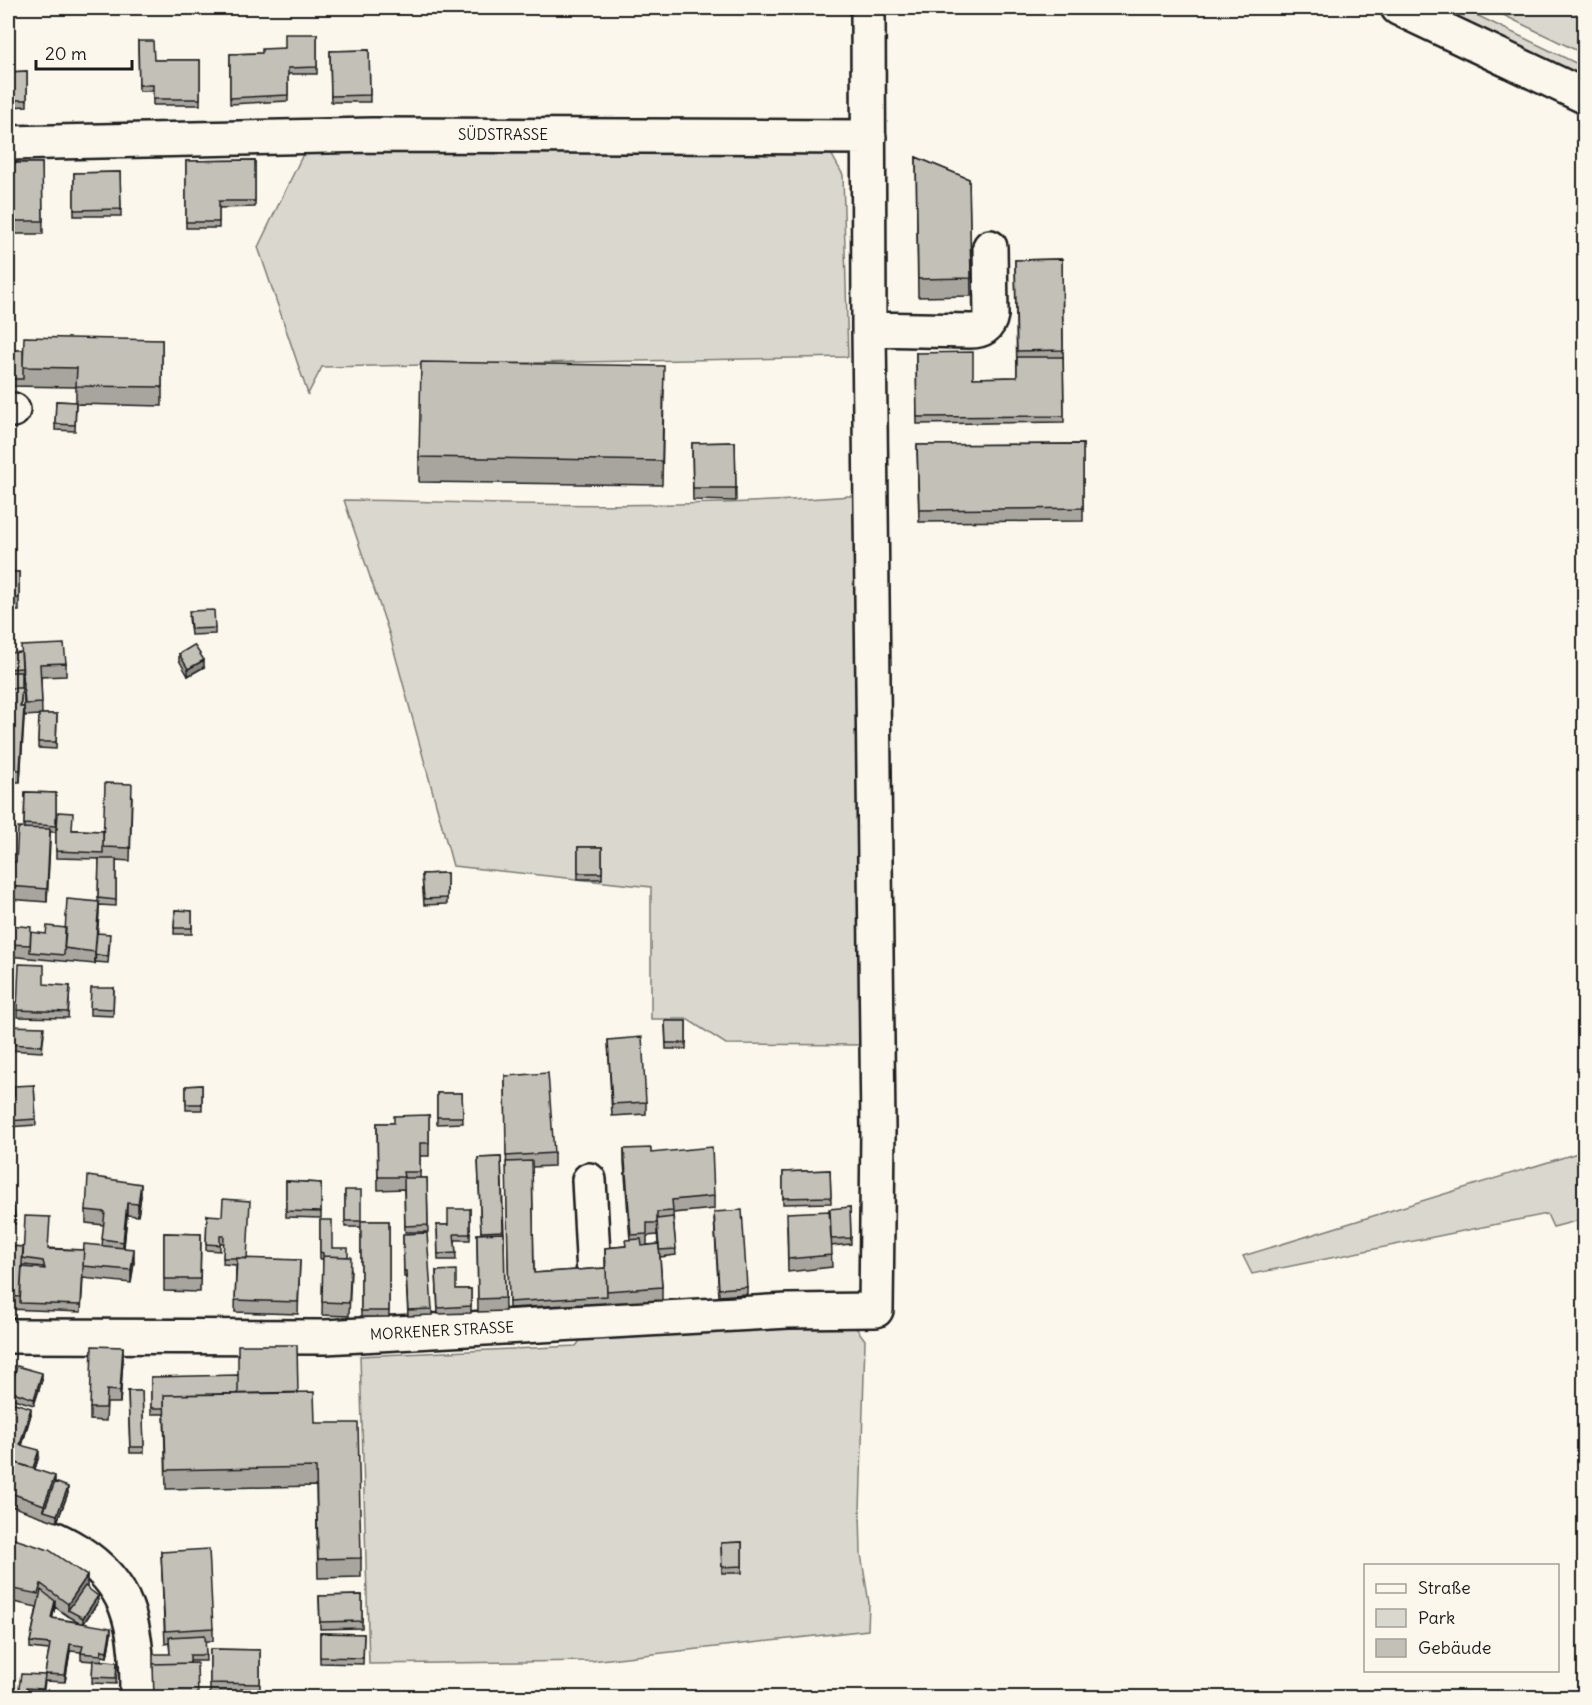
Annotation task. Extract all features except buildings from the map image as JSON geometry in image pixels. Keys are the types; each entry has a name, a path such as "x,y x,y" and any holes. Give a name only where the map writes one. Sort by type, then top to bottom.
{"street":[{"path":"868,8 869,329 970,331 985,328 991,315 990,247"},
{"path":"1398,8 1584,96"},
{"name":"SÜDSTRASSE","path":"8,143 372,135 869,137"},
{"name":"MORKENER STRASSE","path":"8,1336 314,1338 596,1300 788,1311 876,1310 878,1130 876,824 869,329"},
{"path":"589,1180 596,1300"},
{"path":"8,1520 47,1534 69,1545 89,1559 113,1584 126,1605 132,1627 137,1698"}],"green space":[{"path":"1441,8 1462,8 1584,67 1584,77"},
{"path":"1489,8 1567,8 1584,16 1584,54"},
{"path":"306,148 829,150 843,175 848,357 322,367 308,394 258,247"},
{"path":"862,495 867,1045 726,1044 687,1019 651,1019 651,887 453,866 390,636 344,500 643,505 775,501"},
{"path":"1584,1151 1584,1219 1553,1227 1547,1214 1252,1274 1243,1256"},
{"path":"840,1321 857,1329 865,1340 860,1512 861,1554 869,1603 868,1630 591,1661 369,1664 360,1356 576,1346 583,1337"}]}
